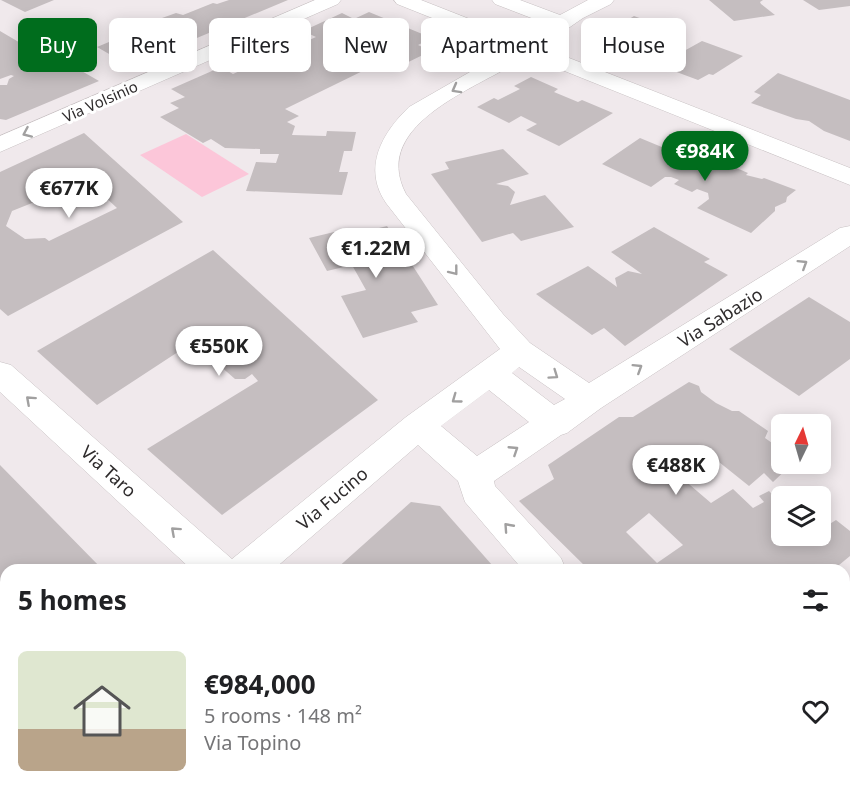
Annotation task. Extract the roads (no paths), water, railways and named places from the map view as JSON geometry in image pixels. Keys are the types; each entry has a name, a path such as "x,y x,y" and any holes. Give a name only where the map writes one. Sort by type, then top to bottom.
{"street":[{"name":"Via Volsinio","path":"0,145 331,0"},
{"path":"404,0 449,18"},
{"path":"502,0 549,18"},
{"path":"568,18 604,0"},
{"path":"569,66 850,177"},
{"path":"487,72 429,104 411,118 392,142 386,170 389,187 492,321 519,351 589,399"},
{"name":"Via Sabazio","path":"476,475 589,399 850,234"},
{"name":"Via Fucino","path":"253,564 418,426 519,351"},
{"name":"Via Taro","path":"0,373 211,564"},
{"path":"490,374 555,424"},
{"path":"418,426 476,475 477,492 542,564"}]}
